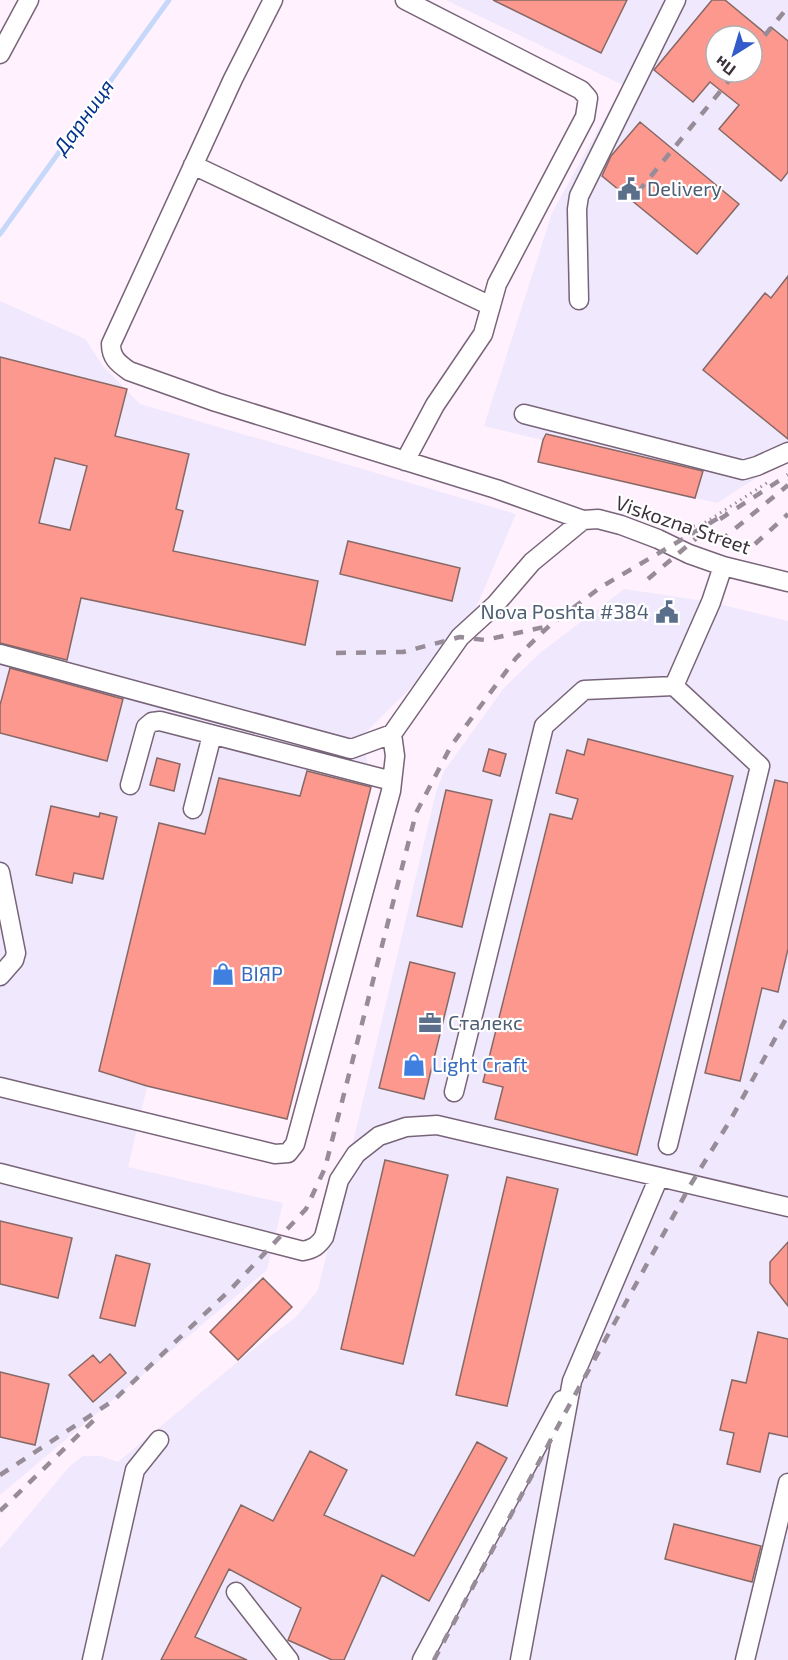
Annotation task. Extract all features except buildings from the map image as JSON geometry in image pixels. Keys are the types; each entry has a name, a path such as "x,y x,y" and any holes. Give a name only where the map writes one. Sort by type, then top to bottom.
{"street":[{"path":"0,54 28,0"},
{"name":"Viskozna Street","path":"273,0 233,79 111,344 111,353 118,363 129,370 216,402 496,489 583,520 598,519 621,525 723,566 788,582"},
{"path":"405,0 581,90 588,98 585,117 497,284 483,334 435,405 405,461"},
{"path":"579,300 577,209 579,196 676,0"},
{"path":"193,165 491,306"},
{"path":"524,414 743,470 788,452"},
{"path":"0,654 351,749 392,734 460,637 495,605 532,562 583,520"},
{"path":"674,686 711,602 723,566"},
{"path":"454,1092 544,726 584,690 674,686 760,766 668,1145"},
{"path":"130,785 146,727 152,722 160,721 392,781"},
{"path":"0,1087 275,1154 288,1154 295,1144 388,802 395,756 392,734"},
{"path":"193,809 212,735"},
{"path":"0,872 16,953 14,960 0,976"},
{"path":"0,1173 303,1251 319,1245 324,1237 339,1180 356,1154 379,1136 406,1127 437,1125 788,1207"},
{"path":"422,1660 572,1381 659,1177"},
{"path":"520,1660 572,1381"},
{"path":"92,1660 135,1470 159,1440"},
{"path":"745,1660 788,1483"},
{"path":"236,1592 289,1660"}],"path":[{"path":"657,539 706,522 779,475"}],"shaded area":[{"path":"446,0 788,0 788,458 717,503 538,462 542,440 484,426 552,213 623,85"},
{"path":"0,301 85,339 103,366 140,404 516,514 465,634 362,736 372,786 287,1119 147,1087 128,1167 283,1203 267,1270 0,1495"},
{"path":"624,589 711,602 788,621 788,1660 0,1660 0,1549 69,1467 83,1456 101,1456 118,1462 247,1354 296,1317 318,1290 436,792 444,771 504,688 540,653"}],"waterway":[{"name":"Дарниця","path":"0,234 169,0"}],"railway":[{"path":"764,36 788,7"},
{"path":"638,192 726,84"},
{"path":"720,519 788,475"},
{"path":"720,541 788,485"},
{"path":"0,1475 114,1400 232,1288 306,1209 325,1168 416,813 451,746 516,658 549,626 601,587 727,513"},
{"path":"755,544 788,514"},
{"path":"648,579 699,536"},
{"path":"336,653 403,652 460,637 485,640 549,626"},
{"path":"434,1660 565,1413 691,1184 731,1119 788,1015"},
{"path":"0,1511 95,1419"}],"place":[{"name":"Delivery","path":"629,189"},
{"name":"Nova Poshta #384","path":"667,612"},
{"name":"ВІЯР","path":"223,974"},
{"name":"Сталекс","path":"430,1023"},
{"name":"Light Craft","path":"414,1065"}]}
